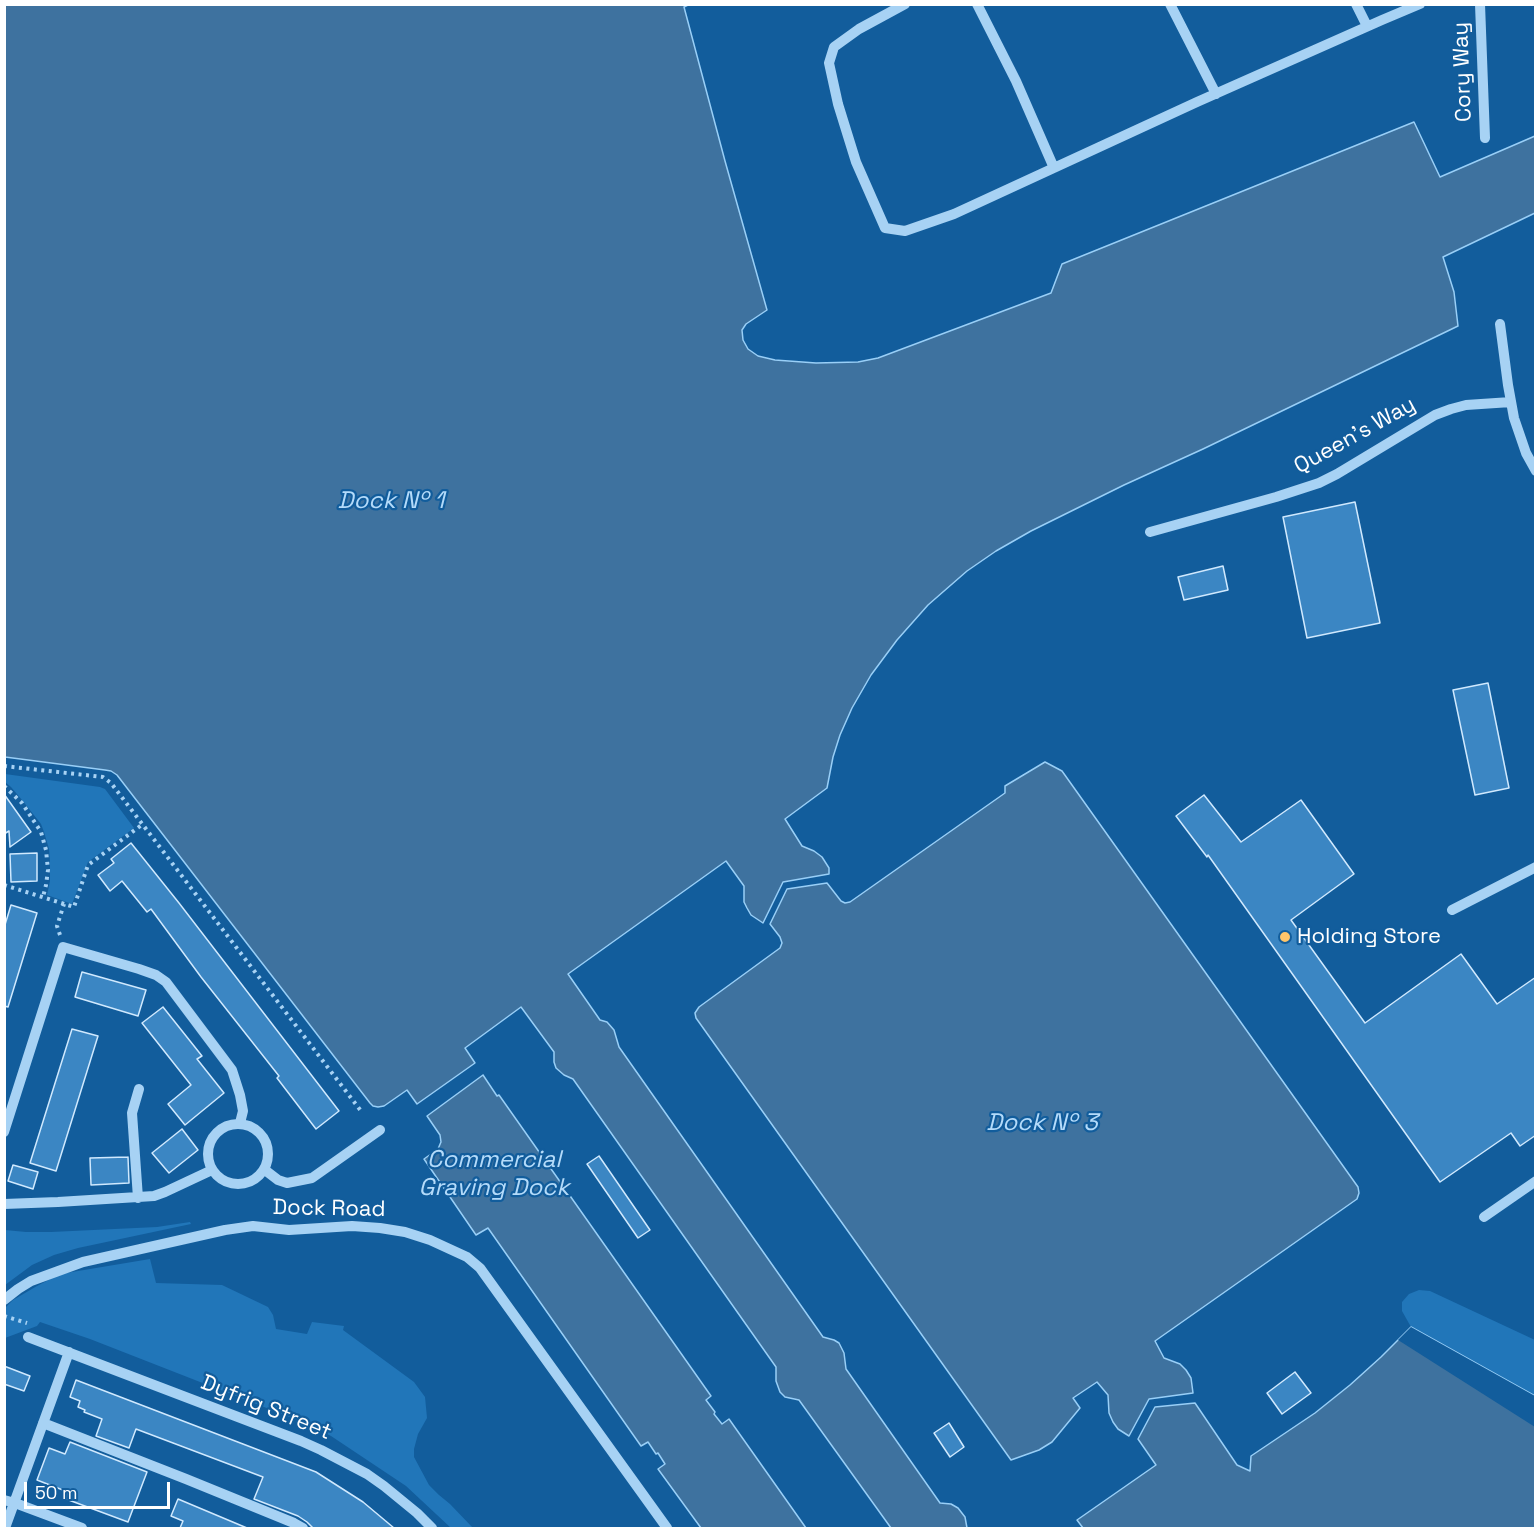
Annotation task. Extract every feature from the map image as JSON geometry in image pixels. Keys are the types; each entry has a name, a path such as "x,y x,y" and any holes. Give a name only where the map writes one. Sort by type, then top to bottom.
{"street":[{"path":"905,4 859,29 834,47 829,63 838,104 856,162 885,228 905,231 954,214 1420,4"},
{"path":"977,4 1016,81 1054,168"},
{"path":"1170,4 1216,94"},
{"path":"1356,4 1367,27"},
{"name":"Cory Way","path":"1480,4 1485,138"},
{"path":"1500,324 1511,402 1518,432 1536,471"},
{"name":"Queen's Way","path":"1150,532 1276,498 1319,483 1435,415 1451,409 1466,405 1511,402"},
{"path":"1452,910 1536,867"},
{"path":"4,1132 63,947 139,969 156,975 166,982 232,1070 243,1111 240,1123"},
{"path":"138,1198 132,1113 139,1089"},
{"path":"240,1123 259,1131 266,1140 269,1160 265,1170 258,1178 238,1185 219,1178 212,1170 208,1152 210,1142 222,1128 240,1123"},
{"path":"265,1170 278,1180 287,1183 312,1178 380,1130"},
{"path":"4,1204 154,1196 212,1170"},
{"path":"1484,1217 1536,1181"},
{"name":"Dock Road","path":"4,1300 31,1281 83,1262 225,1230 253,1226 289,1230 352,1226 380,1228 405,1232 430,1240 467,1257 480,1268 667,1528"},
{"name":"Dyfrig Street","path":"28,1337 321,1450 367,1474 417,1513 432,1528"},
{"path":"5,1528 10,1501 43,1423 69,1352"},
{"path":"43,1423 303,1528"},
{"path":"10,1501 80,1528"}],"path":[{"path":"4,766 103,777 111,783 362,1111"},
{"path":"4,786 22,803 41,832 48,870 43,897"},
{"path":"4,885 74,907 88,865 143,824"},
{"path":"63,947 57,927 64,904"},
{"path":"4,1316 37,1326"}],"shaded area":[{"path":"5,774 105,789 134,828 88,862 72,904 47,895 50,862 44,832 41,824 5,782"},
{"path":"190,1222 191,1224 54,1255 32,1265 5,1285 5,1230 51,1232 157,1227"},
{"path":"150,1259 156,1283 222,1285 268,1307 273,1315 276,1329 307,1334 312,1322 344,1326 343,1330 414,1382 425,1397 427,1418 418,1434 414,1457 429,1485 473,1528 451,1528 406,1486 331,1436 305,1423 90,1339 40,1322 37,1326 5,1338 5,1308 13,1300 37,1286 60,1274"},
{"path":"1419,1290 1430,1291 1535,1340 1535,1396 1411,1327 1402,1311 1402,1302 1409,1294"}],"water":[{"name":"Dock Nº 1","path":"5,4 688,5 684,7 767,310 746,324 742,330 743,340 748,349 758,356 775,360 816,363 858,362 878,358 1051,293 1062,264 1414,122 1440,177 1535,136 1535,213 1443,257 1454,292 1458,326 1031,531 967,571 928,605 897,640 871,675 852,708 833,757 827,788 785,819 802,846 822,857 829,868 829,874 783,882 763,923 751,915 744,902 744,886 726,861 568,974 600,1020 607,1022 614,1030 619,1047 823,1337 839,1343 844,1353 846,1369 940,1503 951,1504 958,1508 965,1517 967,1528 891,1528 799,1400 785,1397 780,1392 776,1381 776,1367 573,1079 556,1068 554,1052 521,1007 465,1048 475,1063 417,1104 407,1090 384,1106 373,1106 117,775 105,770 5,757"},
{"name":"Dock Nº 3","path":"1045,762 1062,771 1358,1187 1359,1193 1357,1199 1155,1341 1164,1358 1180,1364 1186,1370 1191,1378 1193,1393 1149,1399 1129,1436 1118,1429 1113,1422 1109,1413 1108,1395 1097,1382 1073,1398 1080,1408 1052,1442 1039,1450 1011,1460 696,1018 695,1013 699,1007 780,948 782,943 780,937 770,924 787,889 827,883 841,901 850,902 1005,793 1005,786"},
{"name":"Commercial Graving Dock","path":"483,1075 711,1396 706,1400 715,1412 714,1414 722,1424 729,1419 806,1528 701,1528 658,1469 665,1464 658,1453 656,1454 648,1442 641,1446 488,1228 476,1235 424,1159 438,1149 441,1142 440,1135 427,1116"},
{"path":"1411,1327 1535,1396 1535,1528 1083,1528 1077,1520 1156,1465 1138,1439 1155,1407 1195,1403 1237,1465 1250,1471 1251,1456 1315,1413 1350,1385"}],"pier":[{"path":"1411,1327 1535,1396 1535,1427 1398,1340"}],"building":[{"path":"1355,502 1380,623 1307,638 1283,517"},
{"path":"1223,566 1228,590 1184,600 1178,577"},
{"path":"1488,683 1509,788 1475,795 1453,690"},
{"path":"4,794 31,832 10,847 9,831 4,834"},
{"path":"1204,795 1241,842 1301,800 1354,874 1291,920 1365,1023 1461,954 1497,1004 1536,977 1536,1135 1520,1146 1511,1133 1440,1182 1208,855 1207,857 1176,816"},
{"path":"131,843 339,1111 316,1129 277,1078 279,1076 151,909 147,912 122,881 110,891 98,875 114,863 111,859"},
{"path":"37,853 37,881 11,882 10,854"},
{"path":"11,905 37,913 8,1007 4,1006 4,928"},
{"path":"82,972 146,990 138,1016 75,997"},
{"path":"163,1007 202,1056 197,1059 224,1093 185,1125 168,1104 191,1085 142,1023"},
{"path":"72,1029 98,1036 56,1171 30,1163"},
{"path":"182,1129 198,1150 169,1173 152,1153"},
{"path":"599,1156 650,1230 638,1238 587,1164"},
{"path":"128,1157 129,1183 91,1185 90,1158"},
{"path":"13,1165 38,1172 33,1189 8,1181"},
{"path":"4,1366 30,1376 24,1391 4,1384"},
{"path":"1295,1372 1311,1393 1282,1414 1267,1393"},
{"path":"76,1380 316,1472 363,1502 394,1528 313,1528 298,1516 254,1499 263,1477 136,1429 129,1448 96,1436 102,1419 84,1412 85,1410 78,1407 80,1401 70,1397"},
{"path":"949,1423 964,1447 950,1457 934,1433"},
{"path":"70,1442 147,1472 128,1522 66,1499 68,1492 37,1480 49,1448 65,1454"},
{"path":"178,1499 247,1528 180,1528 183,1521 171,1516"}],"place":[{"name":"Holding Store","path":"1285,937"}]}
